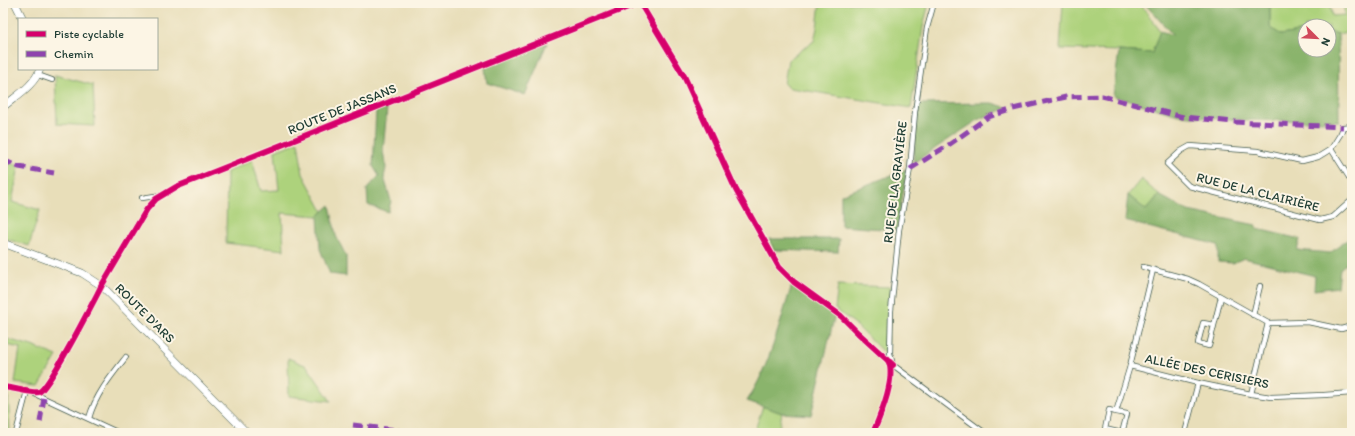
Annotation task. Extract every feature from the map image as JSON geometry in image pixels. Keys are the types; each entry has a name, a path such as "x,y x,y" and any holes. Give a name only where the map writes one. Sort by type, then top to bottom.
{"main road":[{"path":"14,3 22,18"},
{"path":"3,107 33,82 39,72"},
{"name":"ROUTE D'ARS","path":"3,243 82,273 102,286 247,433"}],"street":[{"name":"RUE DE LA GRAVIÈRE","path":"934,3 927,28 915,112 910,169 899,230 891,311 890,352 893,365 985,433"},
{"name":"ROUTE DE JASSANS","path":"35,394 45,388 147,209 156,199 176,187 636,4"},
{"path":"39,72 52,80"},
{"path":"1352,126 1343,127 1331,149 1352,182"},
{"name":"RUE DE LA CLAIRIÈRE","path":"1331,149 1318,157 1302,161 1258,151 1190,146 1181,150 1168,164 1188,186 1320,220 1333,217 1352,200"},
{"path":"142,198 163,195"},
{"path":"1142,267 1188,279 1268,323 1308,322 1341,329 1352,326"},
{"path":"1116,412 1130,366 1153,270"},
{"path":"1253,316 1260,286"},
{"path":"1214,325 1203,323 1198,343 1209,346 1221,297"},
{"path":"1251,394 1268,323"},
{"path":"89,418 93,404 107,381 126,357"},
{"name":"ALLÉE DES CERISIERS","path":"1130,366 1198,383 1271,397 1324,395 1352,392"},
{"path":"1185,433 1198,383"},
{"path":"3,387 27,391 35,394 119,433"},
{"path":"16,433 27,391"},
{"path":"1109,410 1116,412 1127,414 1122,433 1105,428 1109,410"}],"green space":[{"path":"820,3 929,3 923,27 911,108 790,88 784,84 788,60 814,41"},
{"path":"1063,3 1140,3 1160,31 1152,53 1060,49"},
{"path":"1144,3 1270,3 1270,27 1281,35 1297,32 1297,58 1337,58 1338,34 1339,121 1241,120 1178,115 1113,96 1119,51 1152,53 1160,31 1173,35"},
{"path":"1270,3 1300,3 1300,6 1330,3 1332,16 1345,15 1343,3 1352,3 1352,31 1337,34 1337,18 1297,18 1297,32 1281,35 1270,27"},
{"path":"547,43 525,95 487,83 485,68"},
{"path":"55,75 93,85 95,126 57,124"},
{"path":"992,103 1008,108 981,118 913,163 919,104"},
{"path":"387,108 383,151 386,168 384,177 391,201 388,212 368,205 367,189 379,176 373,166 376,111"},
{"path":"298,142 303,174 323,211 318,216 282,213 284,250 226,243 227,172 252,160 261,191 279,190 275,151"},
{"path":"3,160 19,166 12,202 40,210 29,246 3,238"},
{"path":"907,169 897,230 841,226 841,195"},
{"path":"1141,179 1159,195 1146,210 1128,195"},
{"path":"1128,195 1146,210 1159,195 1188,211 1256,225 1257,229 1300,239 1297,250 1330,253 1352,236 1352,258 1340,269 1338,287 1314,290 1315,276 1244,258 1233,263 1218,262 1218,245 1125,221"},
{"path":"330,205 336,236 346,256 346,276 330,274 320,249 318,216"},
{"path":"769,239 839,239 838,252 774,250"},
{"path":"792,285 835,314 811,415 782,413 747,401 762,374 768,359"},
{"path":"838,285 891,287 887,329 887,356 854,323 835,309"},
{"path":"3,338 32,346 57,356 39,386 15,383 20,348 3,344"},
{"path":"288,358 307,366 331,401 289,396"},
{"path":"3,391 8,391 10,433 3,433"},
{"path":"763,406 782,413 778,433 754,433"}],"marked path":[{"path":"910,169 950,144 988,117 1013,109 1066,97 1102,96 1183,117 1235,122 1343,127"},
{"path":"3,160 19,167 54,173"},
{"path":"40,422 44,398"},
{"path":"353,425 422,433"}],"cycle path":[{"path":"3,387 36,392 39,392 44,387 52,376 141,218 156,199 176,187 638,3"},
{"path":"640,3 684,76 736,190 779,267 794,282 841,316 893,365"},
{"path":"873,433 889,386 890,367 888,360"}]}
